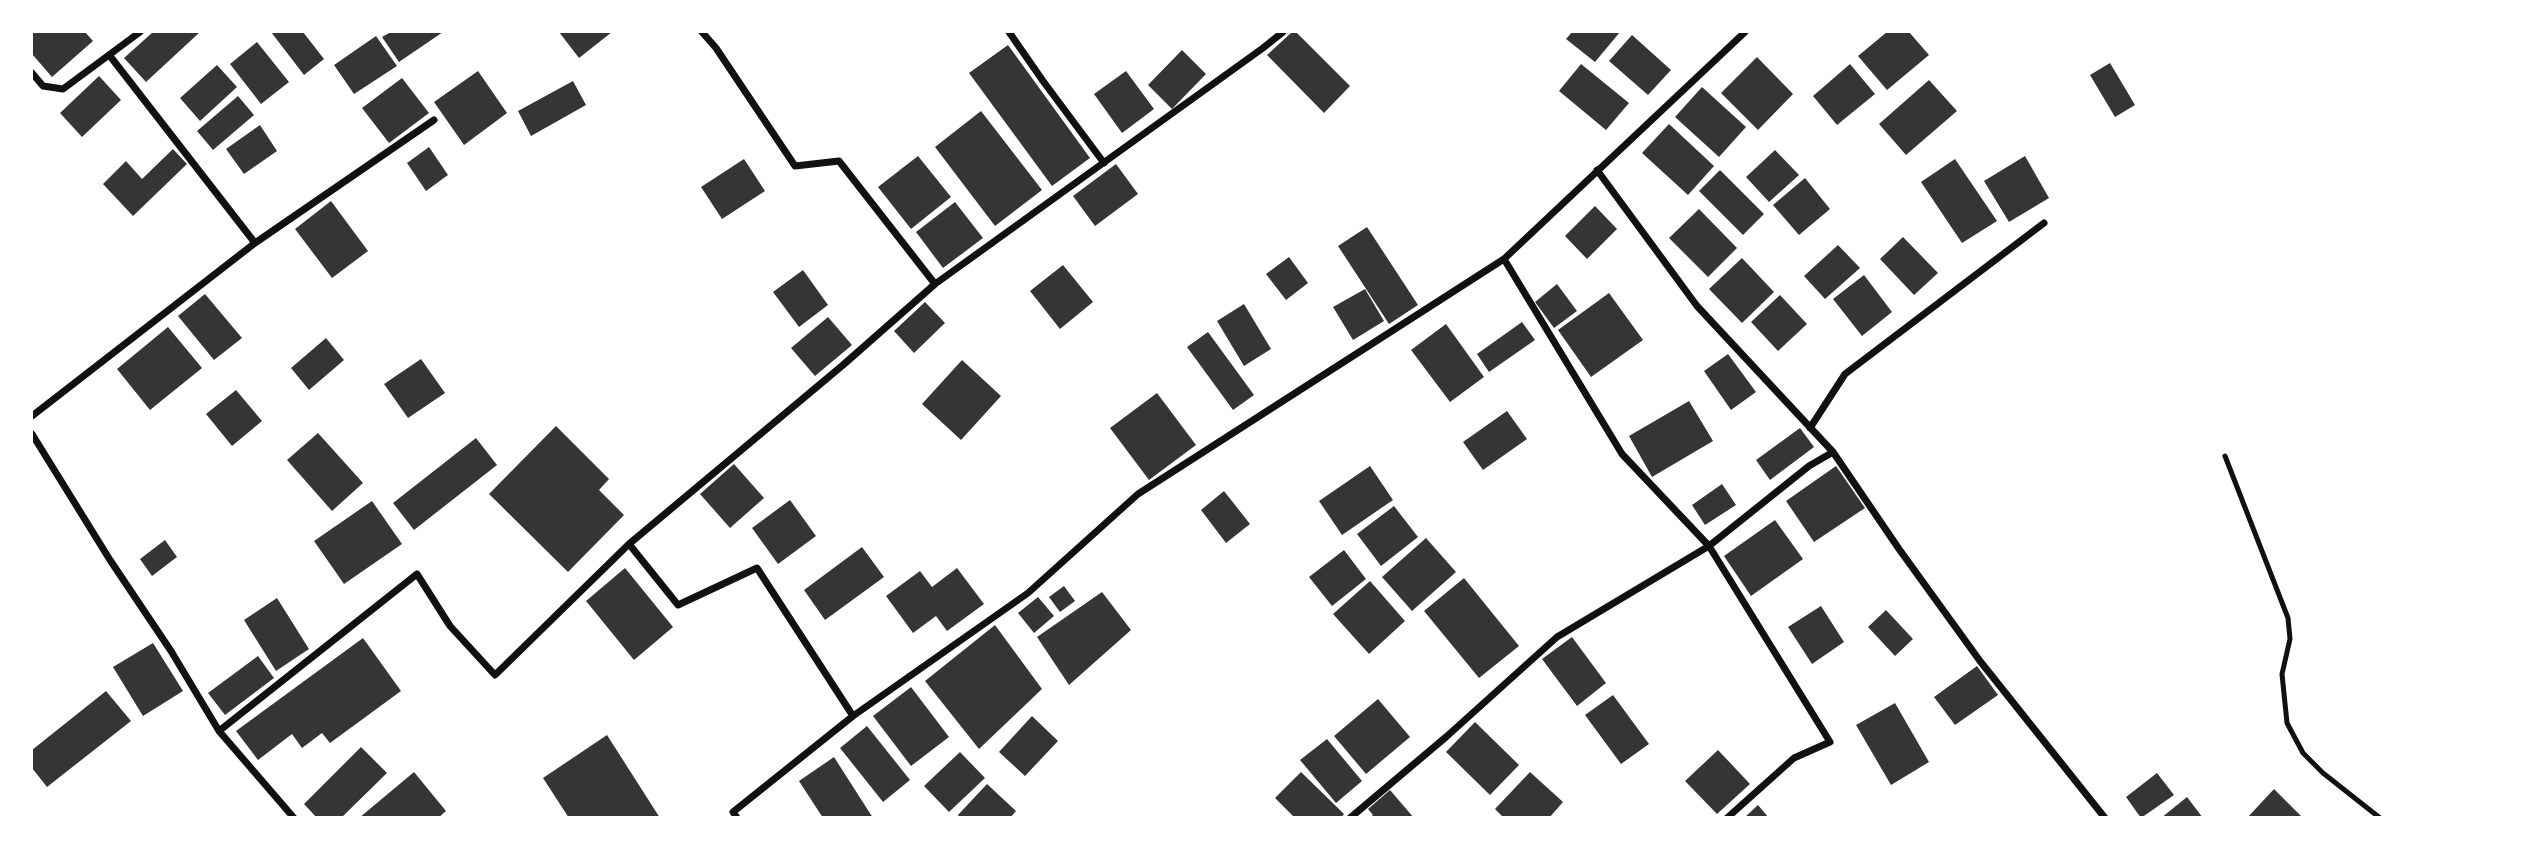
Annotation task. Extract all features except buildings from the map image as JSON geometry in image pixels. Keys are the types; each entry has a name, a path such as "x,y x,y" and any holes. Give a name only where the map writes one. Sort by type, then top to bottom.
{"street":[{"path":"32,73 43,86 63,89 141,32"},
{"path":"702,32 716,48 795,166 839,161 935,284"},
{"path":"1009,32 1104,163"},
{"path":"219,731 417,574 450,626 495,675 629,544 844,365 935,284 1283,32"},
{"path":"737,817 733,813 853,716 1028,593 1138,494 1504,259 1745,32"},
{"path":"110,56 255,243"},
{"path":"32,416 255,243 434,120"},
{"path":"1597,170 1696,306 1833,452 1980,661 2105,817"},
{"path":"1810,428 1845,374 2044,223"},
{"path":"1504,259 1622,454 1709,546 1830,742 1794,758 1727,817"},
{"path":"32,434 219,731 294,817"},
{"path":"1350,817 1446,737 1557,638 1709,546 1810,466 1833,452"},
{"path":"629,544 678,605 757,568 853,716"}],"lane":[{"path":"2225,456 2288,618 2291,639 2282,674 2287,723 2303,752 2323,773 2380,817"}]}
